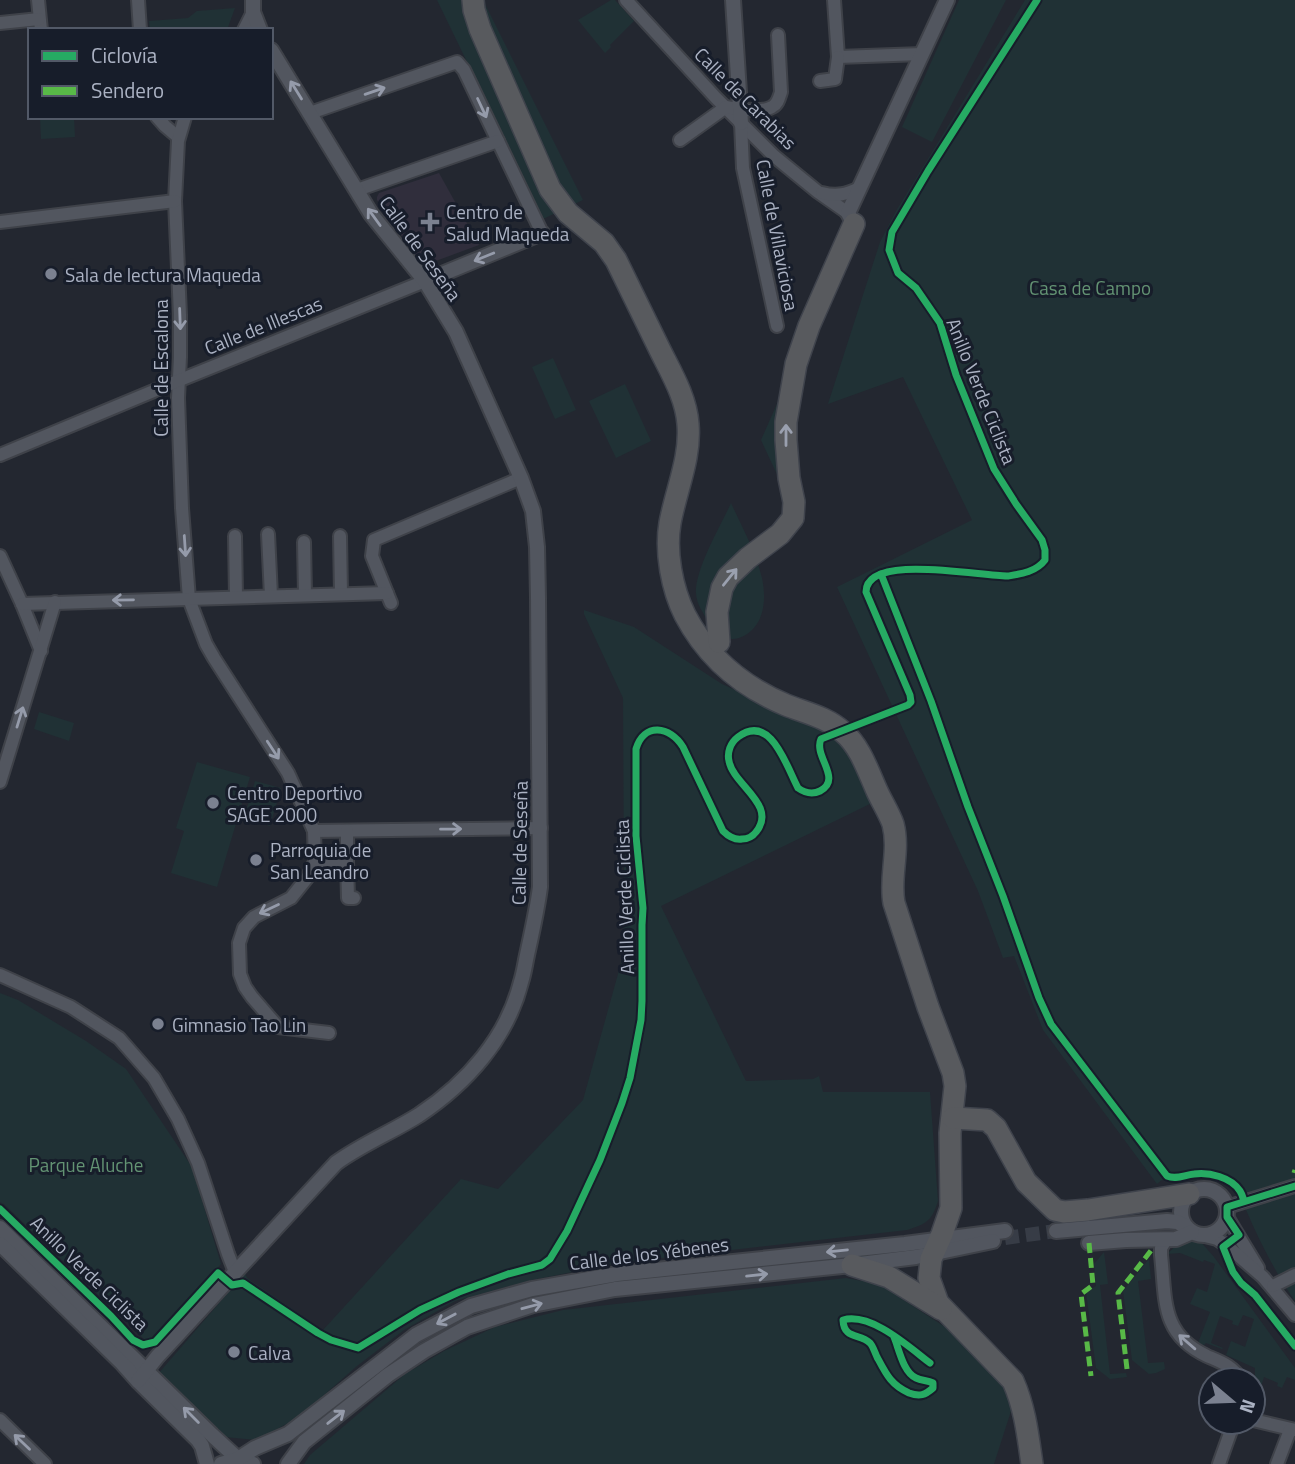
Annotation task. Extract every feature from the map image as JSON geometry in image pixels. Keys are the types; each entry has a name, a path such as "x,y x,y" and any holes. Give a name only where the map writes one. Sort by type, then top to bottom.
{"highway":[{"path":"473,0 480,29 550,189 568,213 604,243 616,260 681,393 689,437 668,539 674,584 684,614 713,655 743,682 764,695 826,720 845,733 858,750 891,820 896,843 892,891 894,903 953,1073 959,1119"},
{"path":"486,0 495,35 558,178 567,191 615,239 692,395 698,420 698,454 683,528 682,551 686,579 693,601 719,642 749,671 785,692 827,708 850,723 863,741 901,820 906,845 905,891 964,1077 965,1094 950,1161 951,1208 937,1277 953,1310 1000,1351 1028,1385 1043,1464"},
{"path":"719,642 717,612 722,588 728,577 780,534 793,518 794,502 789,478 786,431 796,364 851,218"},
{"path":"959,1119 987,1121 996,1128 1026,1182 1055,1210 1064,1212 1185,1200"},
{"path":"942,1245 931,1259 929,1278 938,1303 1013,1381 1023,1408 1032,1464"},
{"path":"852,1265 889,1277 945,1311"}],"street":[{"path":"0,23 40,25 38,0"},
{"path":"138,0 140,28"},
{"name":"Calle de Carabias","path":"626,0 774,156 851,218"},
{"name":"Calle de Villaviciosa","path":"733,0 736,114 743,168 777,326"},
{"path":"820,81 835,79 838,57 834,0"},
{"path":"851,218 860,207 863,183 947,0"},
{"path":"245,28 253,6"},
{"path":"253,6 259,28"},
{"path":"680,140 736,114 774,106 780,92 778,35"},
{"name":"Calle de Seseña","path":"142,1376 335,1163 437,1102 464,1080 484,1056 499,1034 522,981 540,887 537,547 533,511 456,332 425,281 371,214 273,53"},
{"path":"838,57 922,54"},
{"path":"310,113 457,62 464,71 542,233"},
{"path":"159,119 178,137"},
{"name":"Calle de Escalona","path":"184,119 178,137 174,201 180,315 179,434 189,599 206,644 288,773 314,831 315,862"},
{"path":"357,190 498,141"},
{"path":"818,192 833,196 848,193 863,183"},
{"path":"0,222 174,201"},
{"name":"Calle de Illescas","path":"0,454 542,233"},
{"path":"22,604 341,594 389,598 372,556 373,540 521,478"},
{"path":"268,534 271,596"},
{"path":"235,536 236,597"},
{"path":"340,536 341,594"},
{"path":"304,542 305,595"},
{"path":"0,556 41,651"},
{"path":"0,782 55,602"},
{"path":"314,831 541,828"},
{"path":"347,831 348,898 354,898"},
{"path":"330,1033 278,1027 245,987 240,974 239,943 244,928 254,917 291,898 307,878 315,862 347,861"},
{"path":"0,975 71,1007 119,1038 154,1078 178,1119 198,1163 235,1272"},
{"path":"1227,1212 1295,1186"},
{"path":"1268,1282 1217,1239 1177,1222 1056,1228 1171,1212 1198,1189 1209,1189 1219,1194 1268,1282 1295,1315"},
{"path":"1185,1200 1181,1217 1194,1231"},
{"path":"1089,1243 1176,1240 1194,1231 1212,1234 1224,1225 1227,1212"},
{"path":"0,1228 142,1376 198,1440 207,1464"},
{"name":"Calle de los Yébenes","path":"288,1464 304,1442 424,1351 474,1325 533,1305 615,1289 852,1265 942,1245 1005,1235"},
{"path":"1166,1240 1161,1248 1161,1255 1169,1319 1174,1330 1184,1342 1229,1366"},
{"path":"0,1244 122,1363 142,1376 238,1459 253,1464"},
{"name":"Calle de los Yébenes","path":"221,1464 238,1459 255,1448 288,1434 416,1335 471,1306 532,1289 617,1274 891,1245 942,1245"},
{"path":"1268,1282 1295,1275"},
{"path":"0,1420 45,1464"},
{"path":"1267,1424 1293,1430 1277,1464"},
{"path":"1219,1464 1229,1436"}],"shaded area":[{"name":"Centro de Salud Maqueda","path":"439,173 479,245 425,265 419,261 377,197 379,193"}],"green space":[{"path":"437,0 483,0 583,200 543,219"},
{"path":"615,0 634,21 605,53 578,20"},
{"path":"959,0 1006,0 932,142 902,127"},
{"name":"Casa de Campo","path":"1025,0 1295,0 1295,1301 1262,1244 1235,1183 1218,1174 1185,1172 1157,1184 1043,1030 1014,956 1003,958 978,891 837,587 972,520 903,377 828,404 880,242 896,211"},
{"path":"235,8 228,28 150,28 149,21 188,18 197,11"},
{"path":"40,119 74,119 75,137 41,139"},
{"path":"553,358 576,410 555,419 532,367"},
{"path":"791,372 789,500 761,440"},
{"path":"625,384 651,441 616,458 589,401"},
{"path":"731,503 756,559 764,596 762,613 754,628 739,638 732,639 713,630 700,607 696,592 705,556"},
{"path":"584,610 634,627 722,684 833,734 846,745 878,800 661,906 746,1081 813,1079 819,1076 823,1092 930,1092 938,1201 936,1208 927,1221 907,1230 618,1263 532,1280 455,1301 404,1330 357,1366 299,1417 257,1440 225,1437 158,1374 245,1273 247,1278 323,1330 461,1179 498,1189 583,1100 623,956 624,886 623,698"},
{"path":"39,712 74,723 69,741 34,729"},
{"name":"Centro Deportivo SAGE 2000","path":"197,762 250,777 217,887 171,873 184,831 176,828"},
{"path":"255,781 281,788 270,826 244,818"},
{"name":"Parque Aluche","path":"0,993 18,1000 86,1041 126,1069 192,1167 221,1264 151,1341 145,1340 0,1202"},
{"path":"1200,1241 1214,1257 1295,1368 1295,1380 1287,1377 1282,1388 1267,1378 1267,1366 1251,1366 1226,1355 1231,1341 1245,1347 1254,1319 1243,1315 1238,1326 1220,1316 1211,1343 1223,1348 1198,1343 1210,1312 1190,1304 1197,1288 1207,1292 1215,1264 1180,1253 1167,1254 1178,1244"},
{"path":"1104,1252 1108,1284 1100,1285 1110,1374 1126,1373 1127,1377 1110,1379 1096,1368 1086,1292 1096,1286 1094,1264"},
{"path":"1149,1259 1151,1279 1138,1281 1148,1363 1164,1362 1165,1369 1149,1374 1132,1360 1123,1291"},
{"path":"846,1278 879,1284 1005,1366 1020,1383 994,1464 304,1464 310,1455 405,1374 444,1351 495,1327 563,1310"}],"tunnel":[{"path":"1005,1238 1056,1231"}],"marked path":[{"path":"1089,1243 1093,1285 1081,1294 1091,1376"},
{"path":"1127,1369 1118,1293 1153,1248"}],"cycle path":[{"name":"Anillo Verde Ciclista","path":"0,1209 133,1340 143,1345 155,1342 218,1273 232,1285 243,1283 331,1340 358,1348 420,1310 459,1292 542,1265 550,1259 567,1231 600,1160 622,1103 630,1078 641,1020 643,908 636,836 636,749 640,740 645,734 658,730 665,731 678,740 723,831 734,838 748,838 756,832 762,813 732,770 729,761 730,748 738,737 750,731 769,737 783,756 798,788 814,793 826,786 829,780 821,753 821,739 911,702 866,592 871,580 885,573 928,569 1008,576 1033,570 1045,560 1042,540 994,469 956,375 940,323 916,288 898,273 889,250 892,232 928,171 1037,0"},
{"path":"881,574 1051,1024 1167,1176 1219,1176 1236,1186 1244,1201"},
{"path":"1295,1186 1227,1207 1227,1217 1239,1235 1223,1247 1233,1272 1295,1346"},
{"path":"894,1337 908,1371 916,1378 933,1383 933,1388 919,1395 903,1390 893,1383 871,1344 846,1331 843,1320 854,1319 877,1326 901,1340 930,1363"}],"place":[{"name":"Centro de Salud Maqueda","path":"430,222"},
{"name":"Sala de lectura Maqueda","path":"51,274"},
{"name":"Centro Deportivo SAGE 2000","path":"213,803"},
{"name":"Parroquia de San Leandro","path":"256,860"},
{"name":"Gimnasio Tao Lin","path":"158,1024"},
{"name":"Calva","path":"234,1352"}]}
